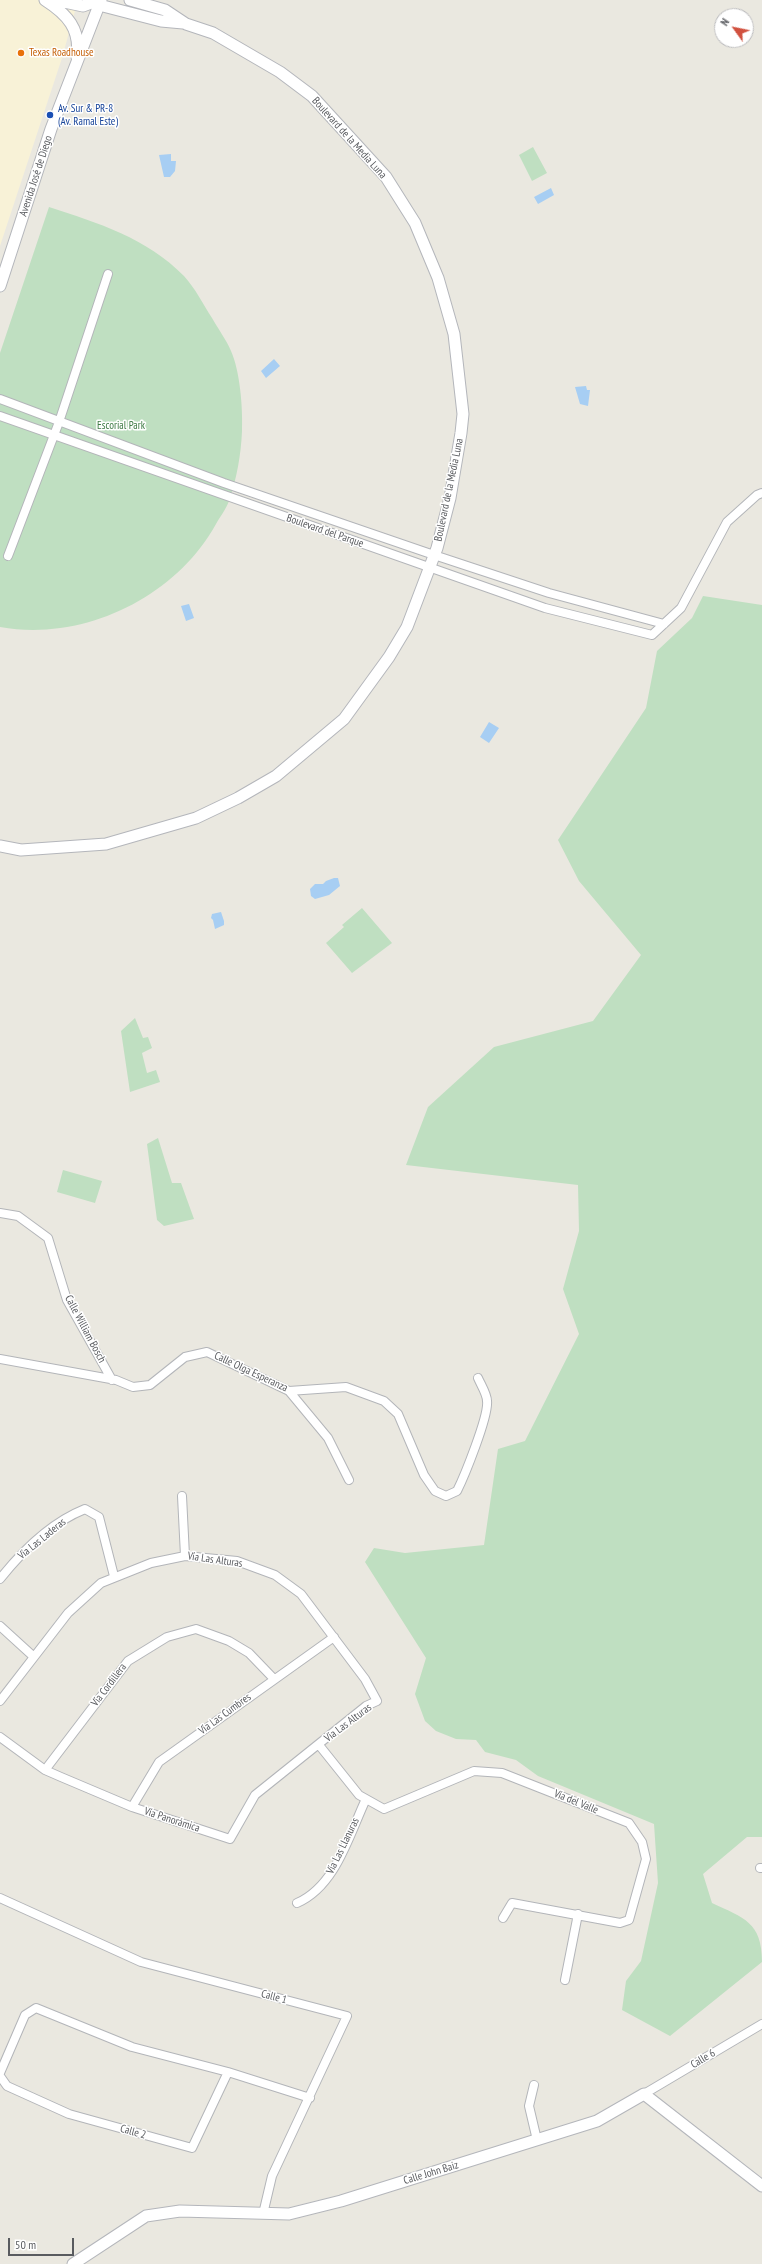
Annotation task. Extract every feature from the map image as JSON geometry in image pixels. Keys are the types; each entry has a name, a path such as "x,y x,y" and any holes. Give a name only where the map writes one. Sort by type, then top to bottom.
{"street":[{"path":"44,0 61,10 74,28 78,49 76,68"},
{"path":"55,0 83,6 100,2"},
{"name":"Boulevard de la Media Luna","path":"130,0 164,10 186,24"},
{"name":"Avenida José de Diego","path":"0,286 52,129 100,2"},
{"name":"Boulevard de la Media Luna","path":"0,846 21,850 69,848 106,844 196,818 238,798 276,776 344,719 396,645 406,627 430,568 450,498 463,414 454,334 438,278 415,223 386,177 312,96 280,72 213,33 186,24 161,21 100,2"},
{"path":"8,556 58,422 108,274"},
{"name":"Boulevard del Parque","path":"0,399 224,483 434,555 549,593 664,624"},
{"name":"Boulevard del Parque","path":"0,416 53,436 545,608 652,635 664,624"},
{"path":"664,624 681,608 727,522 757,495 762,493"},
{"name":"Calle William Bosch","path":"0,1213 18,1216 48,1238 67,1300 112,1380"},
{"name":"Calle Olga Esperanza","path":"0,1359 112,1380 133,1386 150,1385 185,1357 207,1352 289,1391 346,1387 384,1401 398,1414 424,1475 435,1491 446,1496 457,1491 482,1426 488,1401 478,1378"},
{"path":"289,1391 328,1438 349,1480"},
{"path":"182,1496 185,1556"},
{"name":"Vía Las Laderas","path":"0,1579 20,1553 54,1526 85,1509 99,1517 114,1576"},
{"name":"Vía Las Alturas","path":"0,1701 68,1613 101,1583 114,1576 151,1563 185,1556 237,1561 275,1575 301,1594 365,1679 377,1701"},
{"path":"0,1626 34,1657"},
{"name":"Vía Cordillera","path":"45,1770 128,1661 167,1637 196,1629 229,1641 250,1653 274,1679"},
{"name":"Vía Las Cumbres","path":"132,1807 159,1762 334,1637"},
{"name":"Via Las Alturas","path":"319,1745 366,1706 377,1701"},
{"name":"Vía Panorámica","path":"0,1738 45,1770 132,1807 230,1839 255,1795 319,1745"},
{"name":"Vía del Valle","path":"319,1745 359,1795 384,1809 474,1771 502,1773 629,1824 642,1842 646,1859 629,1920 620,1923 578,1914 512,1903 503,1918"},
{"name":"Vía Las Llanuras","path":"296,1903 309,1898 330,1876 366,1799"},
{"name":"Calle 1","path":"0,1898 141,1962 348,2016 272,2176 263,2214"},
{"path":"565,1980 578,1914"},
{"name":"Calle 2","path":"228,2072 192,2148 69,2114 7,2086 0,2075 25,2015 36,2008 132,2047 228,2072 310,2098"},
{"name":"Calle 6","path":"644,2094 762,2024"},
{"path":"534,2085 529,2106 537,2140"},
{"path":"644,2094 762,2186"},
{"name":"Calle John Baiz","path":"73,2264 146,2216 180,2211 289,2214 340,2201 597,2121 644,2094"}],"shaded area":[{"path":"0,0 78,0 62,58 0,246"}],"green space":[{"path":"533,147 547,173 532,181 519,155"},
{"name":"Escorial Park","path":"49,207 86,219 121,233 154,251 184,276 224,338 234,359 240,390 242,431 238,466 228,504 198,550 177,573 152,593 124,609 94,621 63,628 31,630 0,627 0,353"},
{"path":"703,596 762,605 762,1837 747,1837 703,1874 712,1903 742,1918 755,1930 759,1938 762,1962 670,2036 622,2010 626,1981 641,1961 658,1883 654,1824 538,1776 516,1760 485,1752 476,1740 456,1739 436,1731 425,1721 415,1694 426,1658 365,1562 374,1548 405,1553 484,1545 498,1449 525,1441 579,1334 563,1289 579,1231 578,1185 406,1165 428,1107 494,1047 593,1021 641,955 579,881 558,840 646,708 657,651 692,618"},
{"path":"362,908 392,943 352,973 326,943 344,927 342,925"},
{"path":"135,1018 143,1038 148,1037 152,1048 142,1053 147,1073 156,1070 160,1082 130,1092 121,1031"},
{"path":"158,1138 172,1183 181,1183 194,1219 164,1226 157,1220 147,1144"},
{"path":"63,1170 102,1181 95,1203 57,1192"}],"water":[{"path":"171,154 171,161 176,161 175,171 170,177 164,177 159,155"},
{"path":"551,188 554,195 538,204 534,197"},
{"path":"274,359 280,366 266,378 261,371"},
{"path":"586,386 587,390 590,390 588,406 580,404 575,387"},
{"path":"189,604 194,618 186,621 181,606"},
{"path":"489,722 499,728 489,743 480,737"},
{"path":"334,878 338,878 340,886 329,895 315,899 311,896 310,889 315,884 323,884"},
{"path":"221,912 224,925 215,929 211,918 212,914"}],"place":[{"name":"Texas Roadhouse","path":"21,53"},
{"name":"Av. Sur & PR-8 (Av. Ramal Este)","path":"50,115"}]}
